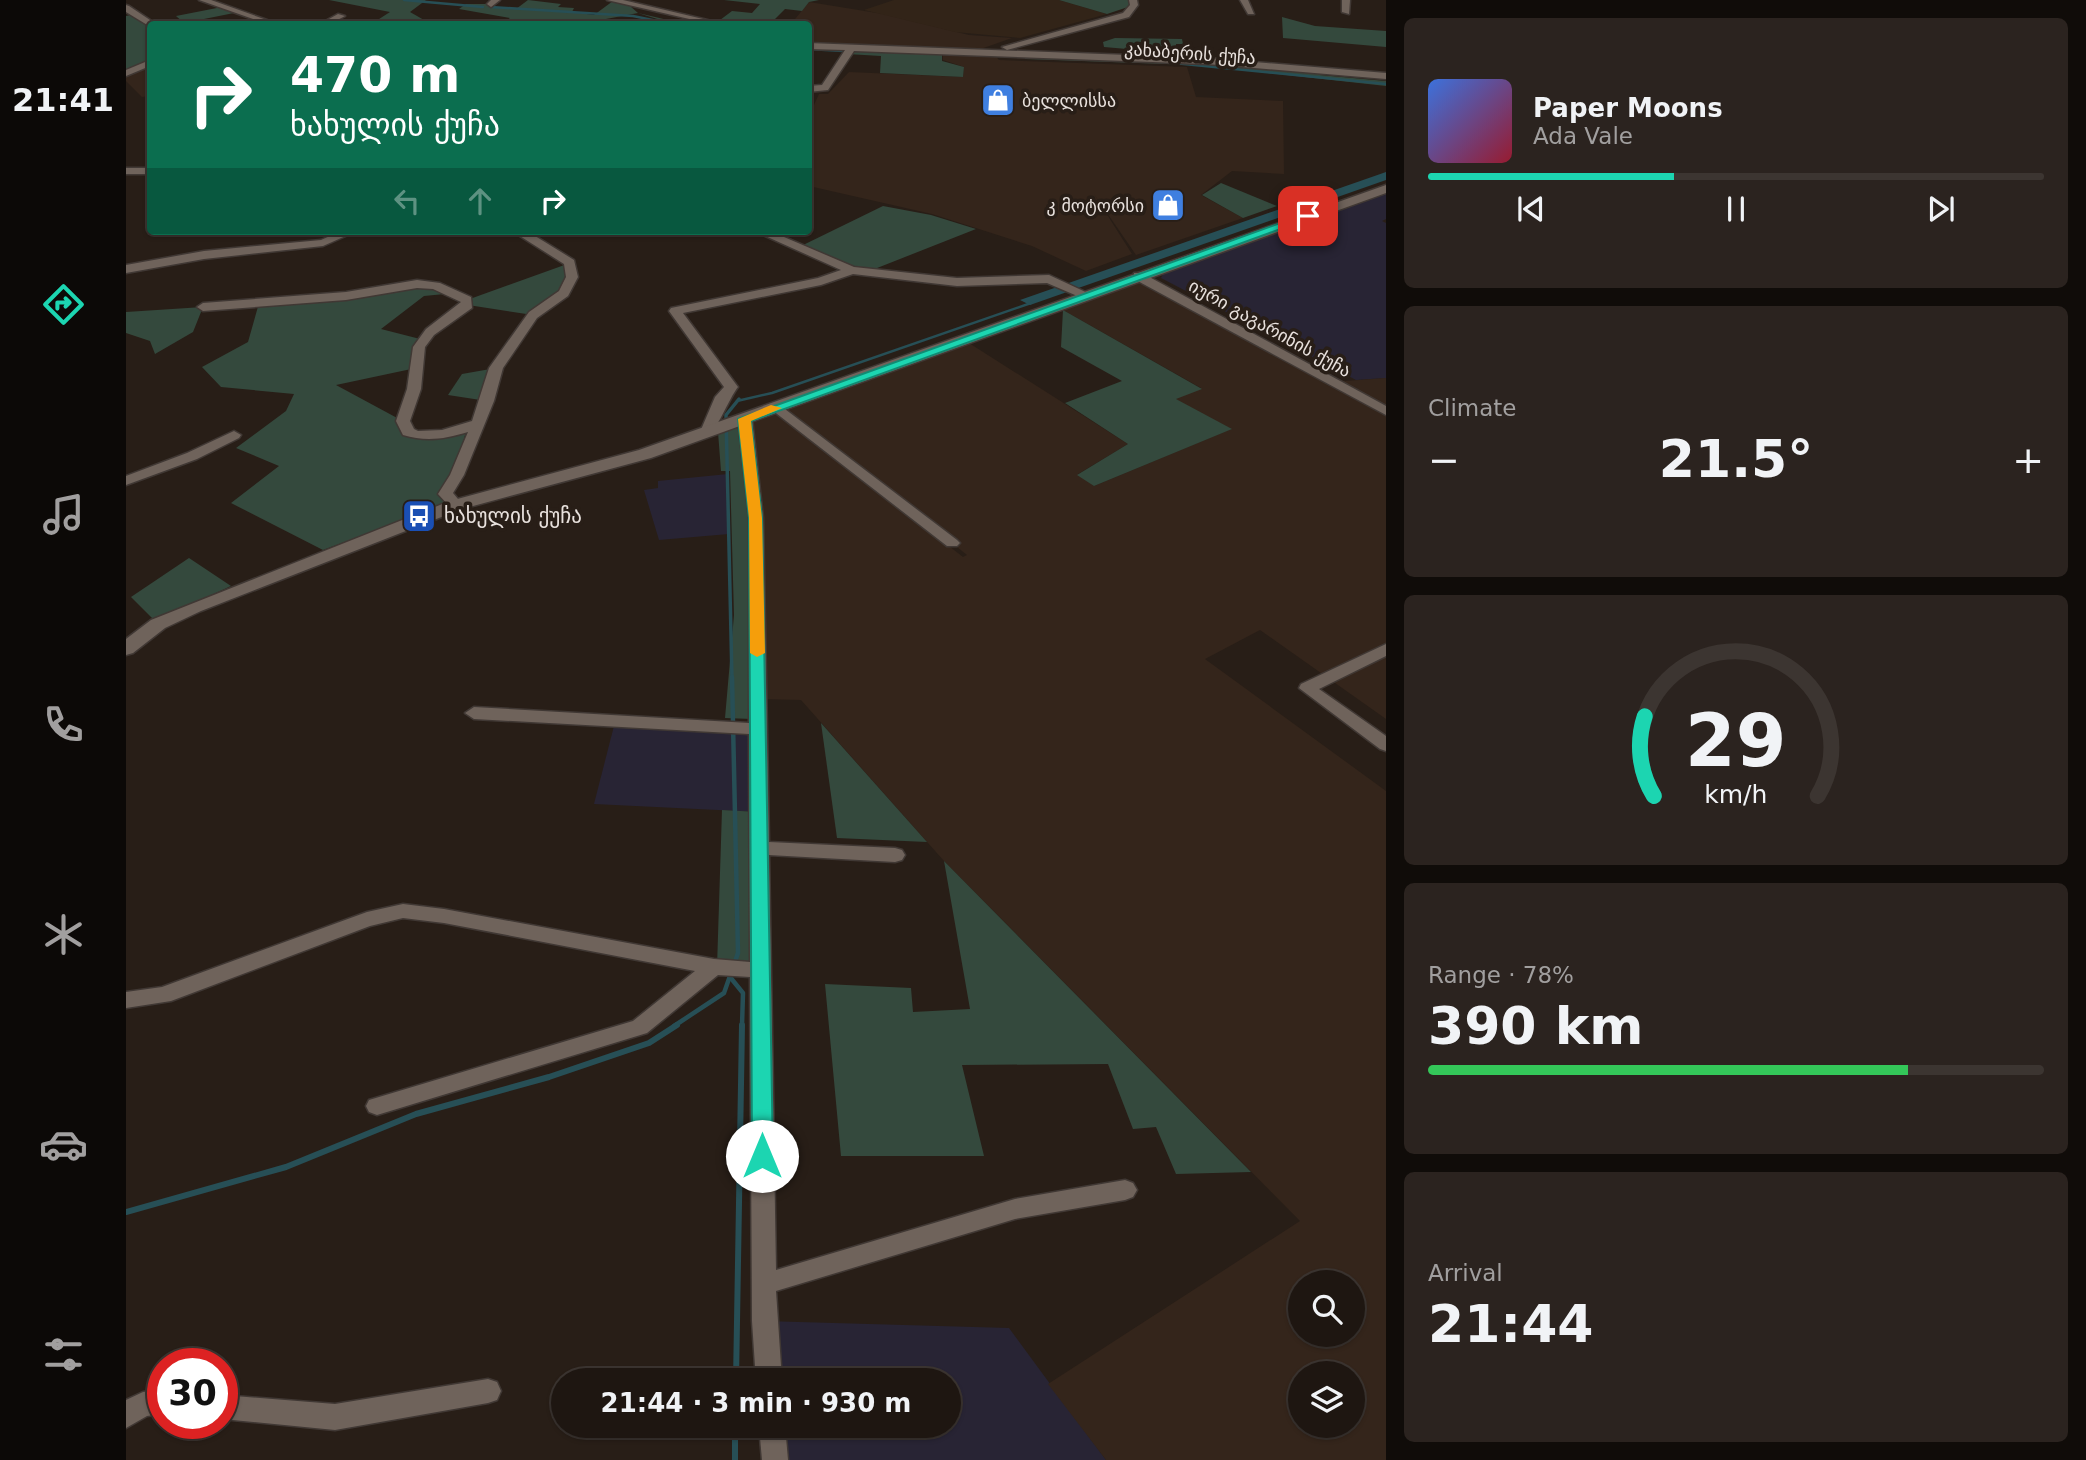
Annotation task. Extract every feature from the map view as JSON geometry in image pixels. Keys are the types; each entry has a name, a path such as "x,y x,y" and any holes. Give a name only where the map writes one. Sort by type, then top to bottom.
{"street":[{"path":"203,0 265,21"},
{"path":"611,0 707,21"},
{"name":"კახაბერის ქუჩა","path":"997,56 1126,15 1134,5 1133,0"},
{"path":"1244,0 1251,12"},
{"path":"1346,0 1346,12"},
{"path":"126,8 147,21"},
{"path":"330,21 341,16"},
{"path":"812,46 997,56"},
{"path":"812,90 825,88 852,47"},
{"name":"კახაბერის ქუჩა","path":"997,56 1207,61 1386,76"},
{"name":"კახაბერის ქუჩა","path":"997,56 1199,67 1386,88"},
{"path":"126,72 147,64"},
{"path":"126,171 147,171"},
{"path":"126,649 158,624 194,607 456,505 646,454 1386,188"},
{"path":"126,269 204,255 323,243 342,235"},
{"path":"456,505 445,494 457,475 487,401 496,368 533,315 564,293 572,277 570,263 525,235"},
{"path":"769,235 852,270 957,282 1049,279 1086,295"},
{"path":"712,431 722,397 731,387 675,311 821,281 852,270"},
{"name":"იური გაგარინის ქუჩა","path":"1138,276 1386,411"},
{"path":"203,307 346,296 417,284 436,286 455,293 467,300 468,305 430,332 419,347 414,389 403,421 408,432 420,437 446,434 476,424"},
{"path":"777,407 952,542"},
{"path":"742,420 756,518 739,729 759,848 764,1284 768,1368"},
{"path":"126,481 192,456 234,435"},
{"path":"1386,649 1307,688 1386,746"},
{"path":"474,713 739,729"},
{"path":"759,848 895,855"},
{"path":"126,1000 164,995 367,919 403,911 444,916 715,967 760,970"},
{"path":"377,1106 640,1027 715,967"},
{"path":"764,1284 1015,1209 1125,1190"},
{"path":"238,1408 335,1417 488,1391"},
{"path":"126,1415 147,1404"},
{"path":"773,1438 775,1460"}],"shaded area":[{"path":"894,0 1059,0 1107,14 1020,38 955,32 864,10"},
{"path":"809,2 883,14 969,35 1012,38 975,51 993,53 999,60 1187,67 1196,97 1283,101 1284,174 1232,171 1201,195 1243,218 1136,255 1094,194 1132,254 1086,271 1032,246 932,214 812,187 812,109 819,94 828,94 849,72 963,77 964,67 943,60 943,51 812,46 812,21 793,21"},
{"path":"147,67 147,96 142,97 126,81 126,74"},
{"path":"1386,192 1386,219 1382,221 1386,223 1386,378 1356,380 1161,278 1165,270"},
{"path":"1138,282 1154,285 1332,382 1386,378 1386,719 1260,630 1205,659 1386,791 1386,1460 1106,1460 1048,1384 1300,1221 944,861 801,700 758,699 752,421 777,412 963,557 967,555 937,531 940,528 785,409 969,343 1128,444 1078,474 1094,486 1231,429 1175,399 1201,388 1063,310"},
{"path":"728,474 729,534 659,540 644,490 658,488 658,481"},
{"path":"615,722 758,729 759,812 594,804"},
{"path":"764,1321 1009,1328 1106,1460 766,1460 765,1438 961,1438 961,1368 765,1368"}],"green space":[{"path":"329,0 426,0 410,12 424,20 422,21 376,21 390,12"},
{"path":"528,0 561,4 558,7 574,8 572,12 594,15 613,1 707,21 695,21 630,6 638,13 595,21 506,21 510,18 459,9 466,4 491,4 489,7 516,9"},
{"path":"724,0 819,0 809,2 802,11 785,9 773,21 719,21 732,11 752,13 760,4"},
{"path":"1059,0 1133,0 1134,5 1107,14"},
{"path":"222,7 239,12 194,21 182,21 176,16"},
{"path":"638,13 672,21 664,21"},
{"path":"135,14 147,22 147,65 126,72 126,16"},
{"path":"1282,17 1315,26 1386,31 1386,47 1283,38"},
{"path":"1115,38 1182,39 1183,44 1176,44 1176,59 1127,58 1127,49 1104,47 1103,42"},
{"path":"852,47 942,51 942,61 964,67 963,77 880,73 881,56 847,54"},
{"path":"1025,55 1209,62 1326,71 1320,75 1386,81 1386,86 1194,65 1025,59"},
{"path":"1221,183 1277,206 1243,218 1202,195"},
{"path":"883,206 931,215 976,229 867,272 797,248"},
{"path":"570,263 564,293 533,315 468,305 467,300"},
{"path":"417,284 455,293 424,296 381,329 424,340 416,368 336,385 399,419 400,432 409,436 434,438 467,429 457,461 441,495 446,504 323,550 231,503 279,466 236,448 286,411 294,394 221,387 202,367 248,342 259,303"},
{"path":"203,307 193,332 155,354 150,341 126,333 126,312"},
{"path":"1063,310 1202,389 1176,399 1232,429 1094,486 1077,475 1128,444 1065,403 1122,381 1061,347"},
{"path":"496,368 487,401 448,395 462,374"},
{"path":"740,426 755,519 752,719 725,718 734,615 730,471 721,471 718,432"},
{"path":"189,558 231,586 155,621 131,597"},
{"path":"821,723 927,842 837,838"},
{"path":"722,810 759,812 760,970 717,967"},
{"path":"944,861 1251,1172 1176,1174 1156,1127 1133,1129 1108,1064 962,1065 984,1156 841,1156 825,984 911,988 913,1012 970,1009"}],"water":[{"path":"1386,172 1386,180 1030,305 1020,300"}],"waterway":[{"path":"404,0 483,7"},
{"path":"491,7 633,16 657,21"},
{"path":"812,49 843,51"},
{"path":"1174,63 1386,84"},
{"path":"737,401 772,393 1031,303"},
{"path":"732,679 726,415 737,401"},
{"path":"674,1026 724,993 738,953 732,677"},
{"path":"730,977 743,993 742,1026"},
{"path":"126,1212 286,1167 416,1114 549,1077 649,1043 677,1025"},
{"path":"736,1368 742,1025"},
{"path":"735,1438 735,1460"}],"slow traffic":[{"path":"757,653 756,518 745,419 775,408"}],"place":[{"name":"ბელლისსა","path":"998,100"},
{"name":"კ მოტორსი","path":"1168,205"},
{"name":"ხახულის ქუჩა","path":"419,516"}],"route":[{"path":"762,1156 756,518 745,419 1308,216"}]}
